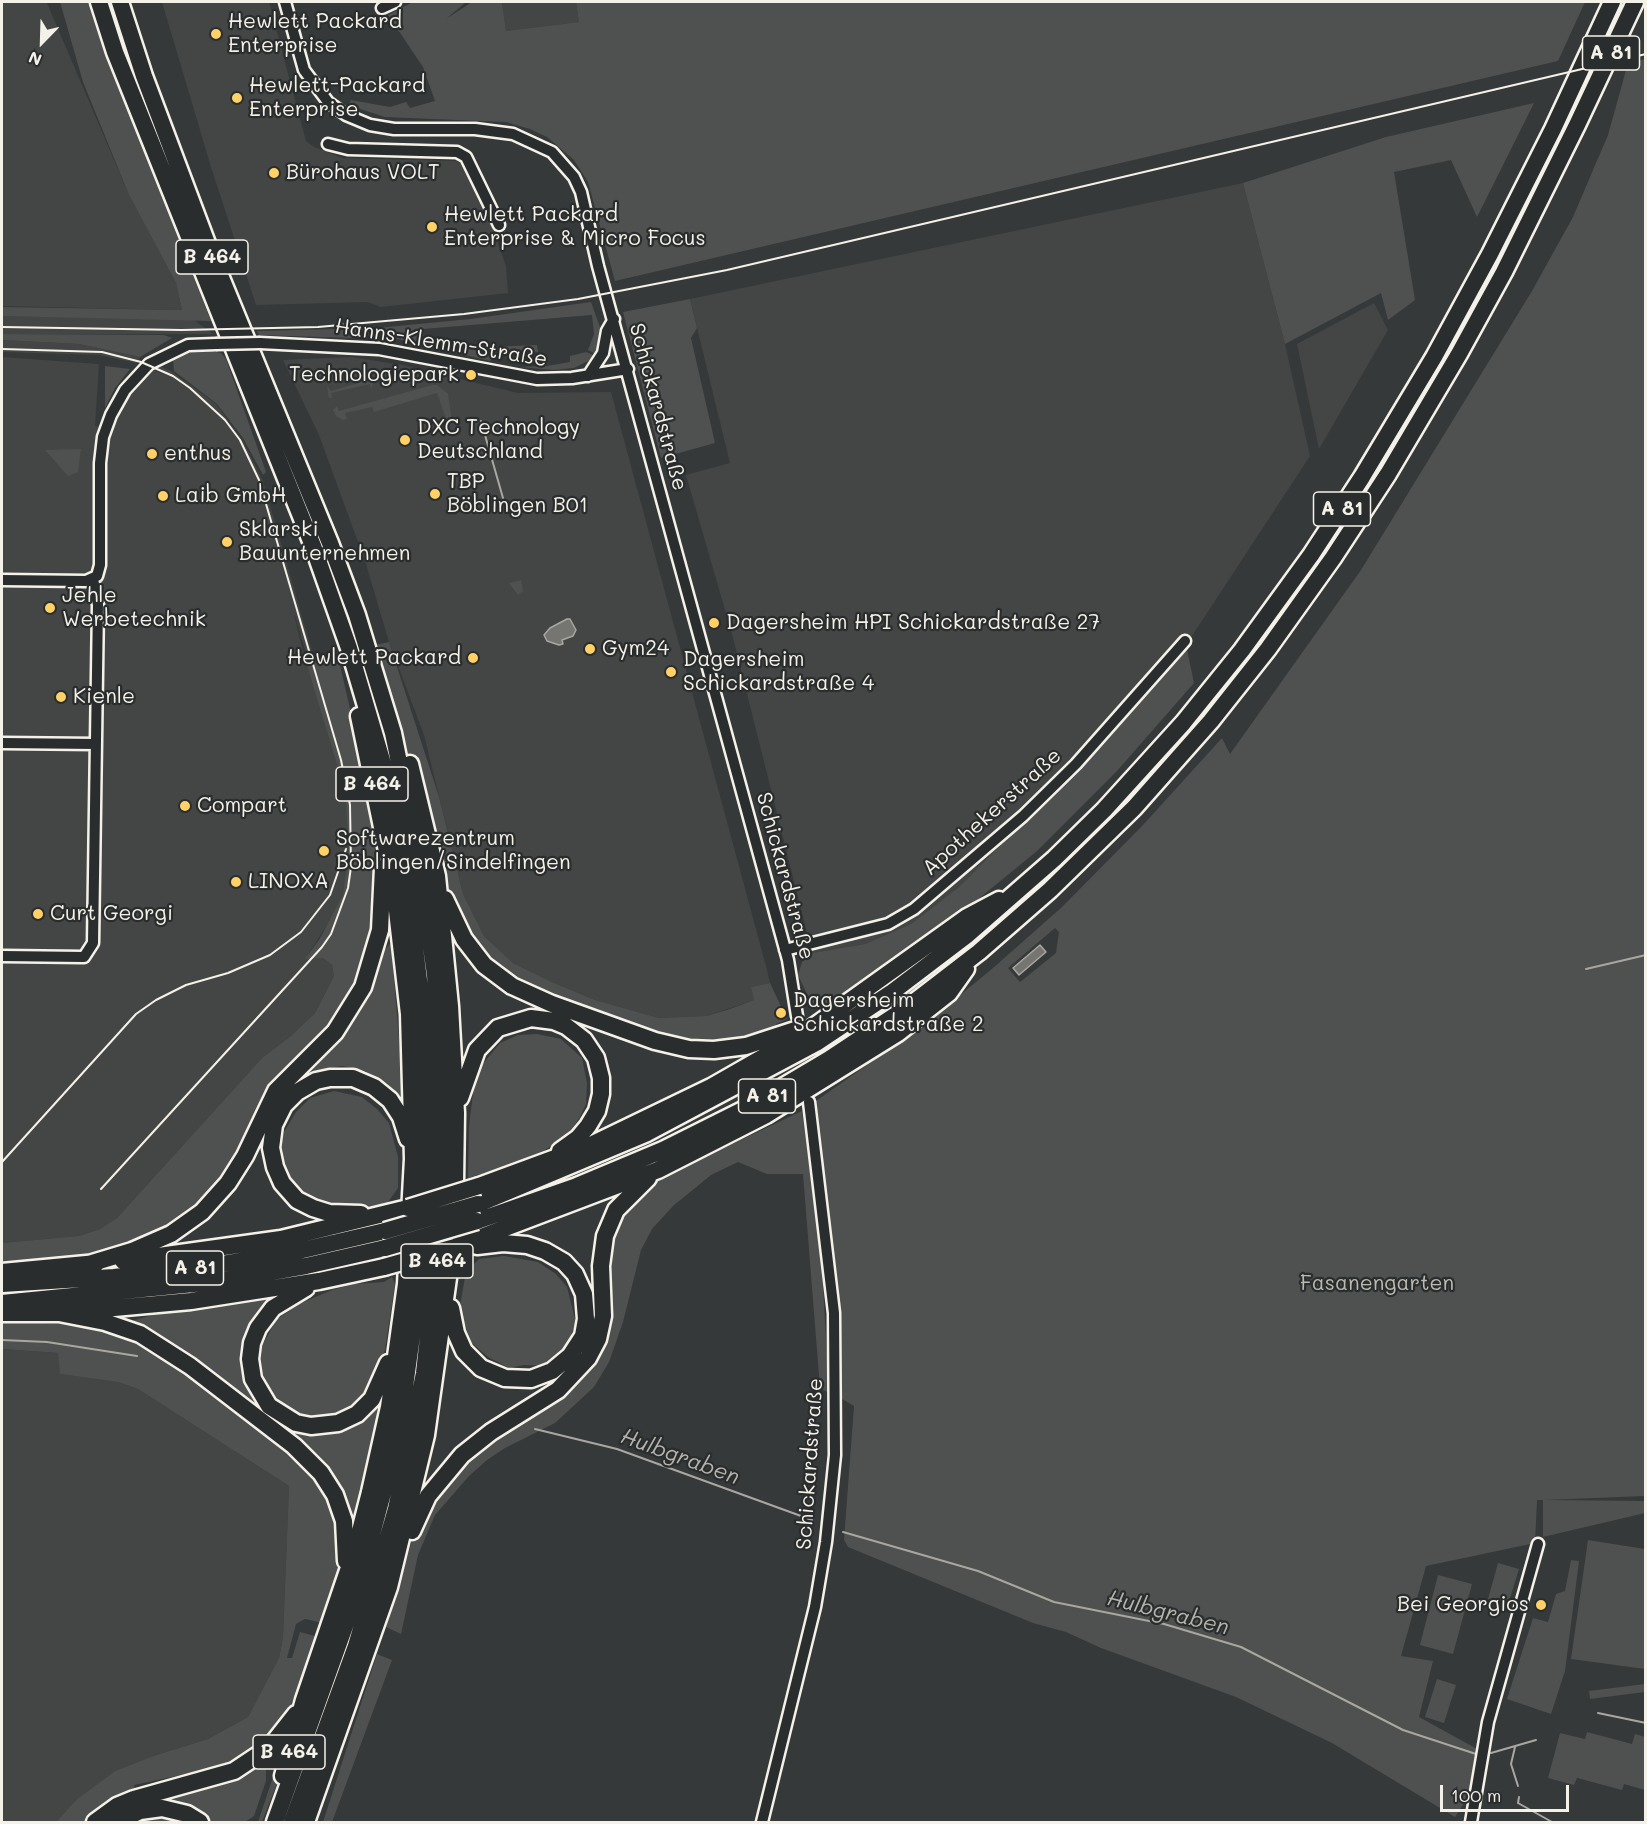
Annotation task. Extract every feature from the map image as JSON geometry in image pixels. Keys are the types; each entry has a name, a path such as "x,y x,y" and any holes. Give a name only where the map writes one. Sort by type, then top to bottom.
{"highway":[{"name":"B 464","path":"99,2 115,52 159,164 313,546 358,677 389,784 416,945 427,1100 422,1239 408,1371 382,1501 347,1622 274,1822"},
{"name":"B 464","path":"120,2 144,76 208,246 330,543 379,685 406,752 417,786 436,876 450,1006 456,1113 455,1194 449,1271 428,1424 389,1587 306,1822"},
{"name":"A 81","path":"2,1284 114,1277 210,1266 313,1249 392,1220 478,1204 646,1133 816,1043 919,973 1019,891 1104,810 1183,723 1269,614 1335,519 1402,412 1478,277 1553,129 1612,2"},
{"name":"A 81","path":"2,1303 214,1282 306,1266 392,1220 476,1235 726,1119 856,1041 980,952 1084,858 1165,774 1239,687 1329,565 1412,435 1476,323 1546,188 1635,2"},
{"name":"B 464","path":"281,1805 282,1781 304,1700 345,1579 370,1492 389,1407 406,1284 413,1159 413,1083 407,986 394,885 354,694 358,677"},
{"name":"B 464","path":"292,1822 356,1646 396,1509 422,1381 438,1242 442,1098 435,975 422,880 404,779 379,685"},
{"path":"88,1264 158,1240 202,1212 235,1174 276,1091 343,1022 363,987 377,945 382,900 384,843"},
{"path":"436,876 455,923 484,965 528,994 603,1023 666,1044 714,1050 759,1043 826,1017"},
{"path":"2,1272 257,1243 392,1220 531,1168 608,1138 696,1095 788,1044 967,917 1019,891"},
{"path":"2,1313 59,1313 191,1301 319,1281 384,1267 455,1247 476,1235 658,1170 766,1115 873,1050 949,993 980,952"},
{"path":"456,1113 474,1057 483,1042 498,1028 518,1020 543,1018 560,1023 576,1032 590,1047 600,1069 601,1094 597,1111 578,1138 531,1168"},
{"path":"392,1220 362,1214 320,1211 297,1200 282,1183 272,1158 272,1136 278,1115 290,1098 316,1081 341,1077 363,1081 382,1092 398,1109 413,1159"},
{"path":"389,1587 418,1516 445,1474 481,1439 558,1390 588,1358 598,1339 603,1316 601,1266 605,1236 623,1202 658,1170"},
{"path":"449,1271 453,1324 464,1351 475,1363 496,1375 523,1380 544,1375 565,1362 580,1341 586,1319 584,1294 575,1275 559,1258 537,1248 503,1243 476,1235"},
{"path":"319,1281 273,1308 258,1328 252,1343 250,1359 253,1378 263,1398 281,1415 296,1423 325,1426 357,1413 379,1387 400,1335"},
{"path":"59,1313 121,1326 152,1341 190,1366 311,1462 330,1485 341,1508 347,1547 345,1579"},
{"path":"103,1821 134,1799 209,1779 253,1760 282,1734 304,1700"},
{"path":"103,1821 140,1811 162,1808 187,1814 200,1822"}],"street":[{"name":"Schickardstraße","path":"285,2 304,70 328,102 346,115 370,125 394,129 475,129 513,134 540,144 559,159 574,177 580,192 785,950 797,1016"},
{"path":"382,8 395,2"},
{"path":"328,144 348,148 457,152 466,157 499,225"},
{"path":"588,376 603,353 607,331 614,319"},
{"name":"Hanns-Klemm-Straße","path":"93,579 100,565 103,436 111,415 125,390 148,364 188,345 260,343 379,349 466,363 537,379 588,376 628,369"},
{"path":"2,580 93,579 98,604 92,947 84,957 2,956"},
{"name":"Apothekerstraße","path":"785,950 888,924 914,909 1023,816 1076,764 1185,641"},
{"path":"2,743 96,744"},
{"name":"Schickardstraße","path":"762,1822 820,1581 835,1455 834,1313 809,1102"},
{"path":"1471,1822 1488,1722 1538,1544"}],"shaded area":[{"path":"2,2 47,3 129,195 176,283 182,310 2,306"},
{"path":"162,2 269,2 306,141 314,147 342,158 455,161 463,164 483,201 506,266 508,293 381,307 368,302 256,305 211,167"},
{"path":"502,2 576,2 579,22 506,31"},
{"path":"1243,183 1285,344 1310,456 1186,645 1048,797 959,887 911,924 865,944 812,953 732,634 686,475 730,463 690,299"},
{"path":"1374,303 1388,330 1319,449 1297,344"},
{"path":"2,316 191,318 213,334 2,334"},
{"path":"2,340 79,344 140,357 136,363 99,355 2,352"},
{"path":"2,357 99,364 95,426 112,427 128,397 144,376 153,370 167,376 153,369 157,365 171,371 216,404 243,441 263,481 351,787 352,879 328,932 344,894 347,878 343,895 332,917 306,958 323,958 332,965 334,976 315,1013 291,1036 262,1058 117,1218 100,1229 79,1236 2,1243","holes":["295,616 334,748 305,659"]},
{"path":"351,357 402,365 518,393 611,392 767,970 770,983 751,987 755,1000 706,1016 659,1018 595,1000 552,982 513,963 484,936 463,894 424,735 389,642 366,564 319,435 283,360"},
{"path":"570,619 576,630 573,636 562,640 563,644 559,645 547,641 544,635 550,628"},
{"path":"1040,945 1046,952 1019,975 1013,968"},
{"path":"2,1349 58,1353 61,1374 118,1382 138,1389 289,1486 283,1637 279,1658 248,1717 208,1739 153,1756 115,1771 77,1799 56,1822 2,1822"}],"green space":[{"path":"60,2 90,2 143,149 211,321 2,316 2,307 182,310 176,283 129,195 83,82"},
{"path":"413,2 466,2 446,19 472,2 502,2 506,31 579,22 576,2 1585,2 1558,61 615,281 588,182 574,160 547,137 506,122 385,117 348,105 351,100 390,107 406,102 410,108 435,101 423,67 388,15"},
{"name":"Fasanengarten","path":"1645,59 1645,1496 1544,1500 1645,1501 1645,1513 1543,1537 1543,1500 1537,1500 1535,1543 1426,1566 1401,1656 1433,1661 1419,1717 1479,1750 1472,1791 1455,1817 1332,1743 1236,1697 1101,1648 1066,1632 1033,1623 848,1547 844,1540 854,1406 842,1399 835,1285 816,1101 925,1024 1062,907 1143,825 1222,738 1230,754 1361,570 1532,291 1573,217 1608,135 1628,63","holes":["1055,928 1059,932 1056,953 1020,982 1008,968"]},
{"path":"1534,103 1477,217 1451,160 1394,172 1415,300 1388,320 1381,293 1285,344 1243,183 1386,137"},
{"path":"690,299 697,328 691,338 715,443 661,458 623,312"},
{"path":"591,302 601,330 599,346 594,353 588,350 594,334 592,315 423,329 424,343 433,343 431,347 380,335 350,338 259,335 257,331 377,328 470,319"},
{"path":"2,334 164,335 172,338 140,357 79,344 2,340"},
{"path":"438,343 443,343 444,349 537,345 538,352 498,350 490,361 435,348"},
{"path":"202,349 221,353 226,359 266,472 263,475 243,438 217,404 174,371 173,359 184,353"},
{"path":"586,352 593,355 590,360 574,368 553,370 520,367 570,362 570,356"},
{"path":"105,366 130,369 115,388 105,408"},
{"path":"368,375 374,380 371,389 370,384 331,393 332,398 329,398 327,386 331,391 369,380"},
{"path":"437,385 448,394 452,421 447,422 437,393 374,412 372,407 345,413 347,419 343,420 336,416 333,410 337,406 339,411"},
{"path":"81,449 78,472 68,476 45,450"},
{"path":"521,580 523,591 518,595 509,583"},
{"path":"389,642 439,797 463,894 484,936 513,963 552,982 595,1000 659,1018 706,1016 730,1009 754,1000 751,987 770,983 787,1019 776,1024 777,1029 757,1041 669,1042 540,996 487,963 450,907 430,825 375,645"},
{"path":"1186,645 1194,683 1117,771 1037,851 965,910 828,1004 814,1009 798,975 802,962 812,953 865,944 911,924 959,887 1048,797"},
{"path":"337,652 359,748 377,863 378,908 354,995 235,1165 184,1221 112,1254 2,1267 2,1243 79,1236 100,1229 117,1218 262,1058 291,1036 315,1013 334,976 332,965 323,958 305,959 319,940 343,895 349,850 345,790 305,659"},
{"path":"391,943 404,1098 401,1099 388,1084 365,1071 342,1066 312,1071 349,1027 364,1003 385,949"},
{"path":"537,1034 561,1039 582,1058 587,1083 586,1104 580,1117 567,1136 534,1157 468,1178 469,1126 474,1085 482,1065 500,1043 518,1035"},
{"path":"334,1091 362,1097 389,1123 398,1157 398,1188 386,1205 347,1209 314,1202 295,1190 278,1162 284,1132 296,1112 310,1098"},
{"path":"802,1111 821,1249 829,1393 820,1388 803,1174 767,1174 738,1162 711,1175 673,1206 652,1229 641,1250 623,1322 609,1362 594,1387 555,1423 505,1448 487,1460 469,1476 435,1515 418,1555 401,1634 386,1627 415,1530 456,1467 508,1428 551,1405 589,1369 615,1222 652,1182"},
{"path":"504,1256 538,1262 556,1274 567,1287 576,1323 563,1354 546,1366 524,1365 509,1368 488,1357 472,1343 459,1311 466,1272 479,1259"},
{"path":"392,1277 395,1284 385,1350 370,1389 361,1400 349,1410 334,1417 304,1418 276,1402 267,1389 258,1362 261,1348 276,1320 299,1304 332,1290 354,1284 384,1282"},
{"path":"287,1294 271,1303 249,1385 300,1430 379,1400 375,1437 352,1534 335,1486 132,1325 131,1321 164,1312"},
{"path":"2,1322 80,1324 126,1335 160,1353 252,1420 318,1478 335,1511 341,1555 340,1570 323,1623 305,1619 296,1624 287,1658 292,1658 300,1632 318,1637 302,1683 284,1718 268,1738 236,1760 219,1767 134,1785 135,1788 105,1802 83,1822 56,1822 77,1799 115,1771 153,1756 208,1739 248,1717 279,1658 283,1637 289,1486 138,1389 118,1382 60,1374 58,1353 2,1349"},
{"path":"1588,1540 1645,1549 1645,1669 1571,1659"},
{"path":"1571,1560 1579,1561 1565,1671 1551,1714 1507,1699 1533,1618 1548,1622 1556,1594 1565,1591"},
{"path":"1498,1563 1519,1569 1508,1605 1488,1599"},
{"path":"1438,1575 1472,1584 1453,1654 1420,1645"},
{"path":"377,1654 392,1660 332,1822 323,1822"},
{"path":"1437,1679 1456,1685 1444,1723 1425,1717"},
{"path":"1645,1684 1645,1692 1590,1699 1589,1691"},
{"path":"1587,1732 1632,1744 1635,1734 1645,1737 1645,1790 1624,1784 1622,1790 1577,1778 1574,1785 1548,1778 1560,1733 1585,1739"},
{"path":"282,1750 286,1752 276,1786 262,1822 258,1822"},
{"path":"266,1763 266,1781 254,1816 245,1822 206,1822 142,1804 226,1780"},
{"path":"154,1814 192,1822 128,1822"}],"waterway":[{"path":"481,421 503,498"},
{"path":"1586,969 1646,955"},
{"name":"Hulbgraben","path":"2,1340 47,1342 137,1356"},
{"name":"Hulbgraben","path":"535,1429 617,1449 812,1520"},
{"name":"Hulbgraben","path":"843,1532 978,1571 1054,1602 1164,1624 1241,1647 1403,1730 1476,1754"},
{"name":"Hulbgraben","path":"1598,1713 1646,1723"},
{"name":"Hulbgraben","path":"1491,1753 1536,1740"},
{"path":"1515,1747 1511,1764 1518,1786"},
{"path":"1519,1797 1518,1803 1552,1822"}],"tunnel":[{"path":"797,1016 806,1078"}],"railway":[{"path":"2,327 182,330 318,327 464,314 578,299 727,270 1646,54"},
{"path":"2,349 102,352 141,362 173,376 190,388 225,420 240,440 259,480 341,760 350,805 351,867 348,888 331,934 322,947 101,1189"},
{"path":"2,1162 136,1014 156,1000 186,985 228,973 270,955 301,932 330,895 346,849"}],"place":[{"name":"Hewlett Packard Enterprise","path":"216,34"},
{"name":"Hewlett-Packard Enterprise","path":"237,98"},
{"name":"Bürohaus VOLT","path":"274,173"},
{"name":"Hewlett Packard Enterprise & Micro Focus","path":"432,227"},
{"name":"Technologiepark","path":"471,375"},
{"name":"DXC Technology Deutschland","path":"405,440"},
{"name":"enthus","path":"152,454"},
{"name":"TBP Böblingen B01","path":"435,494"},
{"name":"Laib GmbH","path":"163,496"},
{"name":"Sklarski Bauunternehmen","path":"227,542"},
{"name":"Jehle Werbetechnik","path":"50,608"},
{"name":"Dagersheim HPI Schickardstraße 27","path":"714,623"},
{"name":"Gym24","path":"590,649"},
{"name":"Hewlett Packard","path":"473,658"},
{"name":"Dagersheim Schickardstraße 4","path":"671,672"},
{"name":"Kienle","path":"61,697"},
{"name":"Compart","path":"185,806"},
{"name":"Softwarezentrum Böblingen/Sindelfingen","path":"324,851"},
{"name":"LINOXA","path":"236,882"},
{"name":"Curt Georgi","path":"38,914"},
{"name":"Dagersheim Schickardstraße 2","path":"781,1013"},
{"name":"Bei Georgios","path":"1541,1605"}]}
